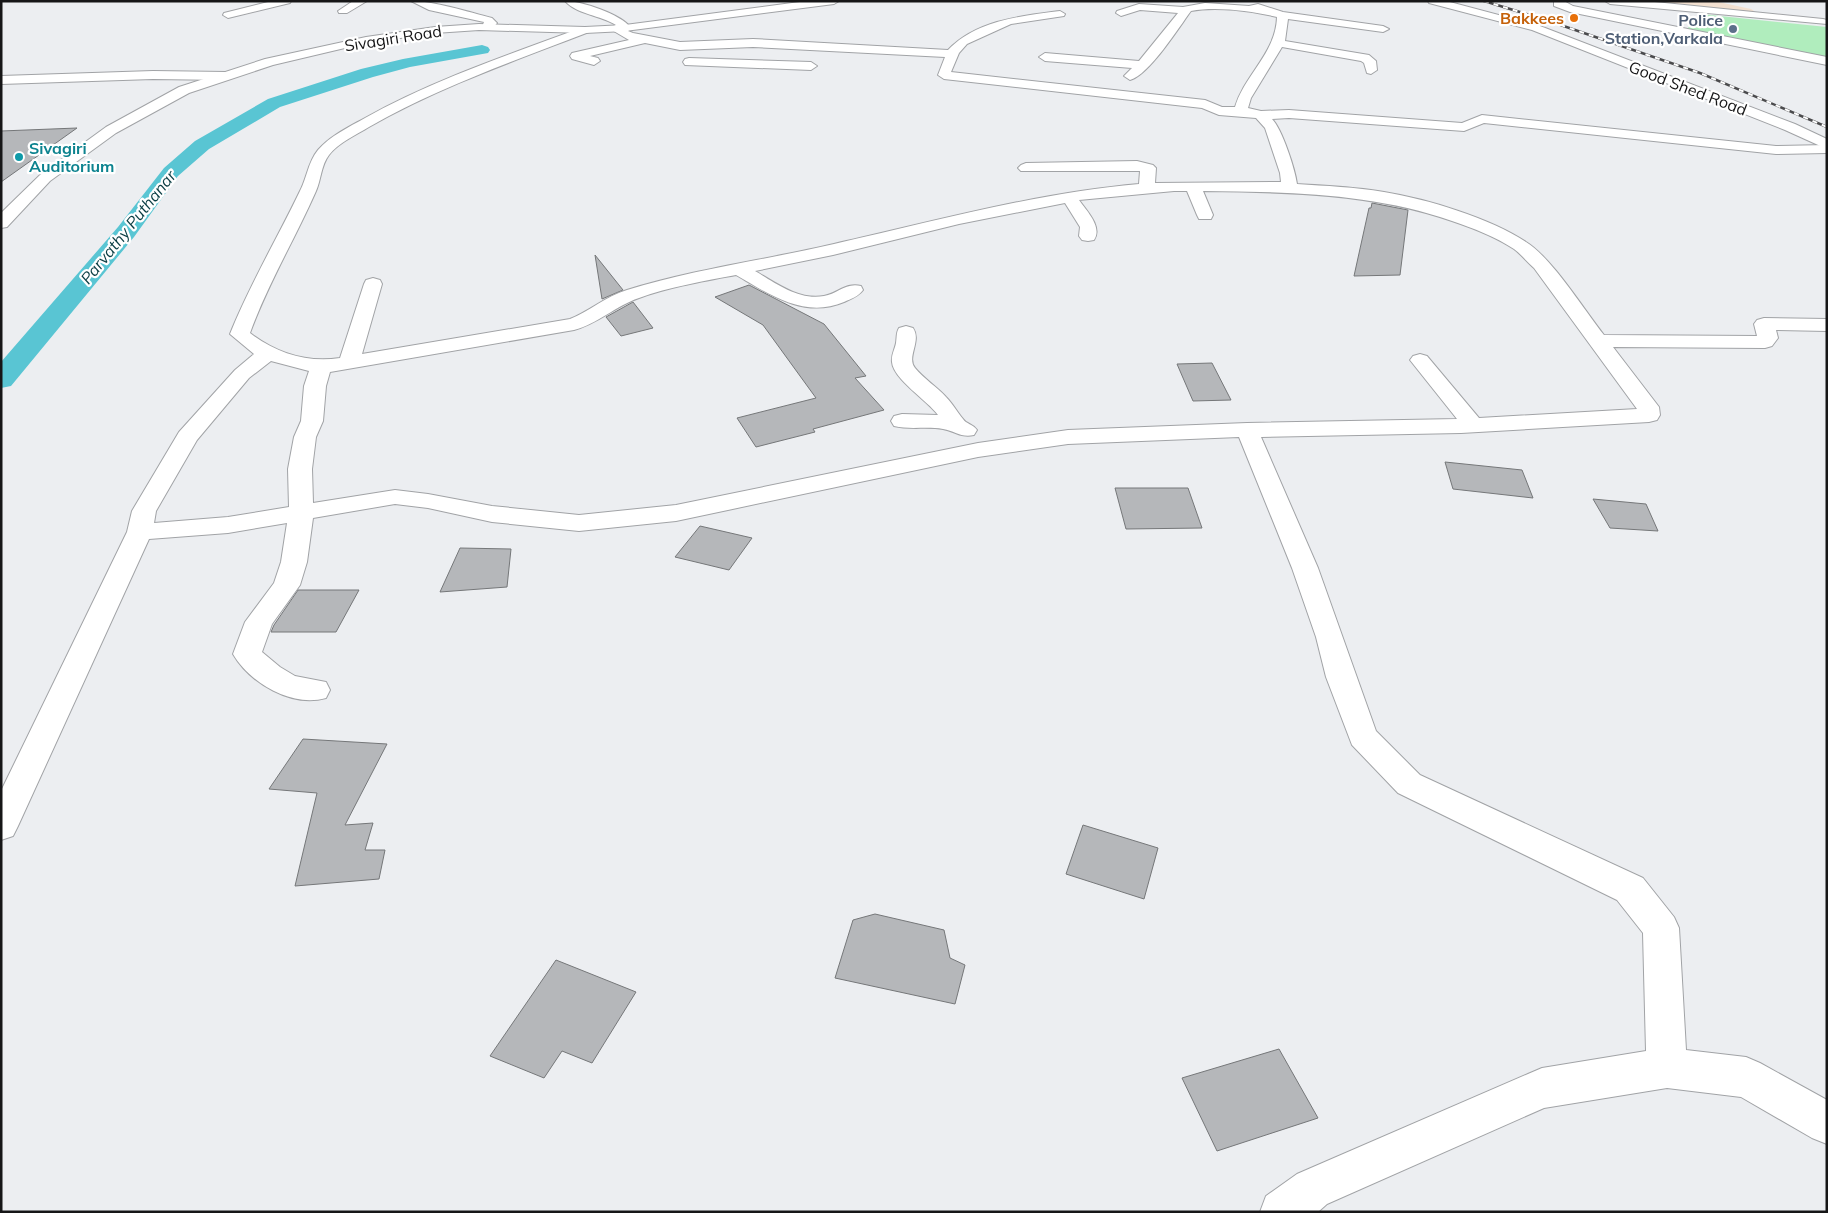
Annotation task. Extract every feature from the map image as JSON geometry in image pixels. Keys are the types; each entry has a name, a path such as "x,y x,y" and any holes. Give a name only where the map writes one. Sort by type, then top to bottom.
{"street":[{"path":"228,15 286,1"},
{"path":"343,11 362,1"},
{"path":"416,1 432,8 488,20 490,23 488,27"},
{"path":"570,1 586,10 622,24 621,33 642,40 680,46 786,44 953,54"},
{"name":"Sivagiri Road","path":"1,223 45,178 111,130 184,90 269,62 366,40 434,30 488,27 585,30 621,28 834,1"},
{"path":"1258,9 1258,7 1279,1"},
{"name":"Good Shed Road","path":"1433,1 1536,28 1781,124 1827,147"},
{"path":"1559,1 1558,4 1570,9 1827,61"},
{"path":"1610,1 1825,22"},
{"path":"1726,1 1825,22"},
{"path":"1120,13 1144,6 1185,10 1205,4 1258,9 1283,15 1383,29"},
{"path":"1130,76 1143,65 1179,22 1185,10"},
{"path":"1060,14 1008,21 963,42 955,48 944,74 1205,104 1219,111 1254,114 1288,114 1464,128 1482,119 1776,150 1827,147"},
{"path":"1283,15 1284,23 1277,43 1267,64 1242,102 1241,110 1254,114 1272,127 1290,184 1283,188"},
{"path":"140,532 228,525 395,497 428,501 492,514 578,523 676,514 990,448 1068,437 1247,430 1473,425 1649,415 1648,407 1534,258 1521,246 1480,225 1439,211 1384,196 1283,188 1193,186 1089,193 958,219 833,250 739,269 622,297 605,306 595,315 574,324 321,366 304,365 268,354 257,348 240,334 253,298 310,188 321,156 328,148 392,107 466,75 585,30"},
{"path":"594,61 576,56 642,40"},
{"path":"1277,43 1365,58 1370,61 1371,70"},
{"path":"680,46 677,63 812,66"},
{"path":"1045,57 1143,65"},
{"path":"1,80 153,74 226,76"},
{"path":"1026,168 1138,158 1148,168 1148,188"},
{"path":"1193,186 1205,214"},
{"path":"1069,197 1088,227 1088,236"},
{"path":"739,269 792,299 807,302 825,302 854,290"},
{"path":"349,362 373,284"},
{"path":"1596,340 1765,342 1768,338 1764,324 1827,326"},
{"path":"906,332 908,340 902,360 904,369 942,406 951,417 954,425"},
{"path":"1,826 140,532 144,511 187,437 242,374 268,354"},
{"path":"1420,360 1473,425"},
{"path":"315,690 299,690 273,679 247,654 259,622 287,584 294,562 301,512 300,470 305,437 312,421 315,386 321,366"},
{"path":"902,421 935,422 954,425 964,429 990,448"},
{"path":"1247,430 1305,568 1330,638 1341,678 1363,737 1410,784 1630,890 1660,928 1666,1068"},
{"path":"1282,1212 1312,1189 1542,1088 1666,1068 1746,1077 1827,1123"}],"shaded area":[{"path":"1618,1 1714,1 1751,9 1757,13"}],"green space":[{"path":"1701,14 1827,27 1827,59 1686,30"}],"building":[{"name":"Sivagiri Auditorium","path":"77,128 1,182 1,131"},
{"path":"1372,203 1408,210 1400,275 1354,276 1369,208 1371,208"},
{"path":"595,255 623,290 602,299"},
{"path":"749,285 824,324 866,376 855,378 884,410 813,429 815,432 756,447 737,418 816,398 763,325 715,297"},
{"path":"633,302 653,328 621,336 606,317"},
{"path":"1212,363 1231,400 1193,401 1177,364"},
{"path":"1445,462 1522,470 1533,498 1453,489"},
{"path":"1115,488 1188,488 1202,528 1126,529"},
{"path":"1593,499 1646,504 1658,531 1610,528"},
{"path":"700,526 752,538 729,570 675,557"},
{"path":"460,548 511,549 507,587 440,592"},
{"path":"298,590 359,590 336,632 271,632"},
{"path":"303,739 387,744 345,825 373,823 365,850 385,850 379,879 295,886 317,793 269,789"},
{"path":"1083,825 1158,848 1144,899 1066,874"},
{"path":"875,914 944,930 950,958 965,965 955,1004 835,978 853,920"},
{"path":"556,960 636,992 592,1063 562,1051 544,1078 490,1056"},
{"path":"1279,1049 1318,1118 1217,1151 1182,1078"}],"waterway":[{"name":"Parvathy Puthanar","path":"1,380 126,232 171,172 202,145 274,103 367,73 409,62 482,50"}],"railway":[{"path":"1484,1 1549,21 1700,73 1827,127"}],"place":[{"name":"Bakkees","path":"1574,18"},
{"name":"Police Station,Varkala","path":"1733,29"},
{"name":"Sivagiri Auditorium","path":"19,157"}]}
